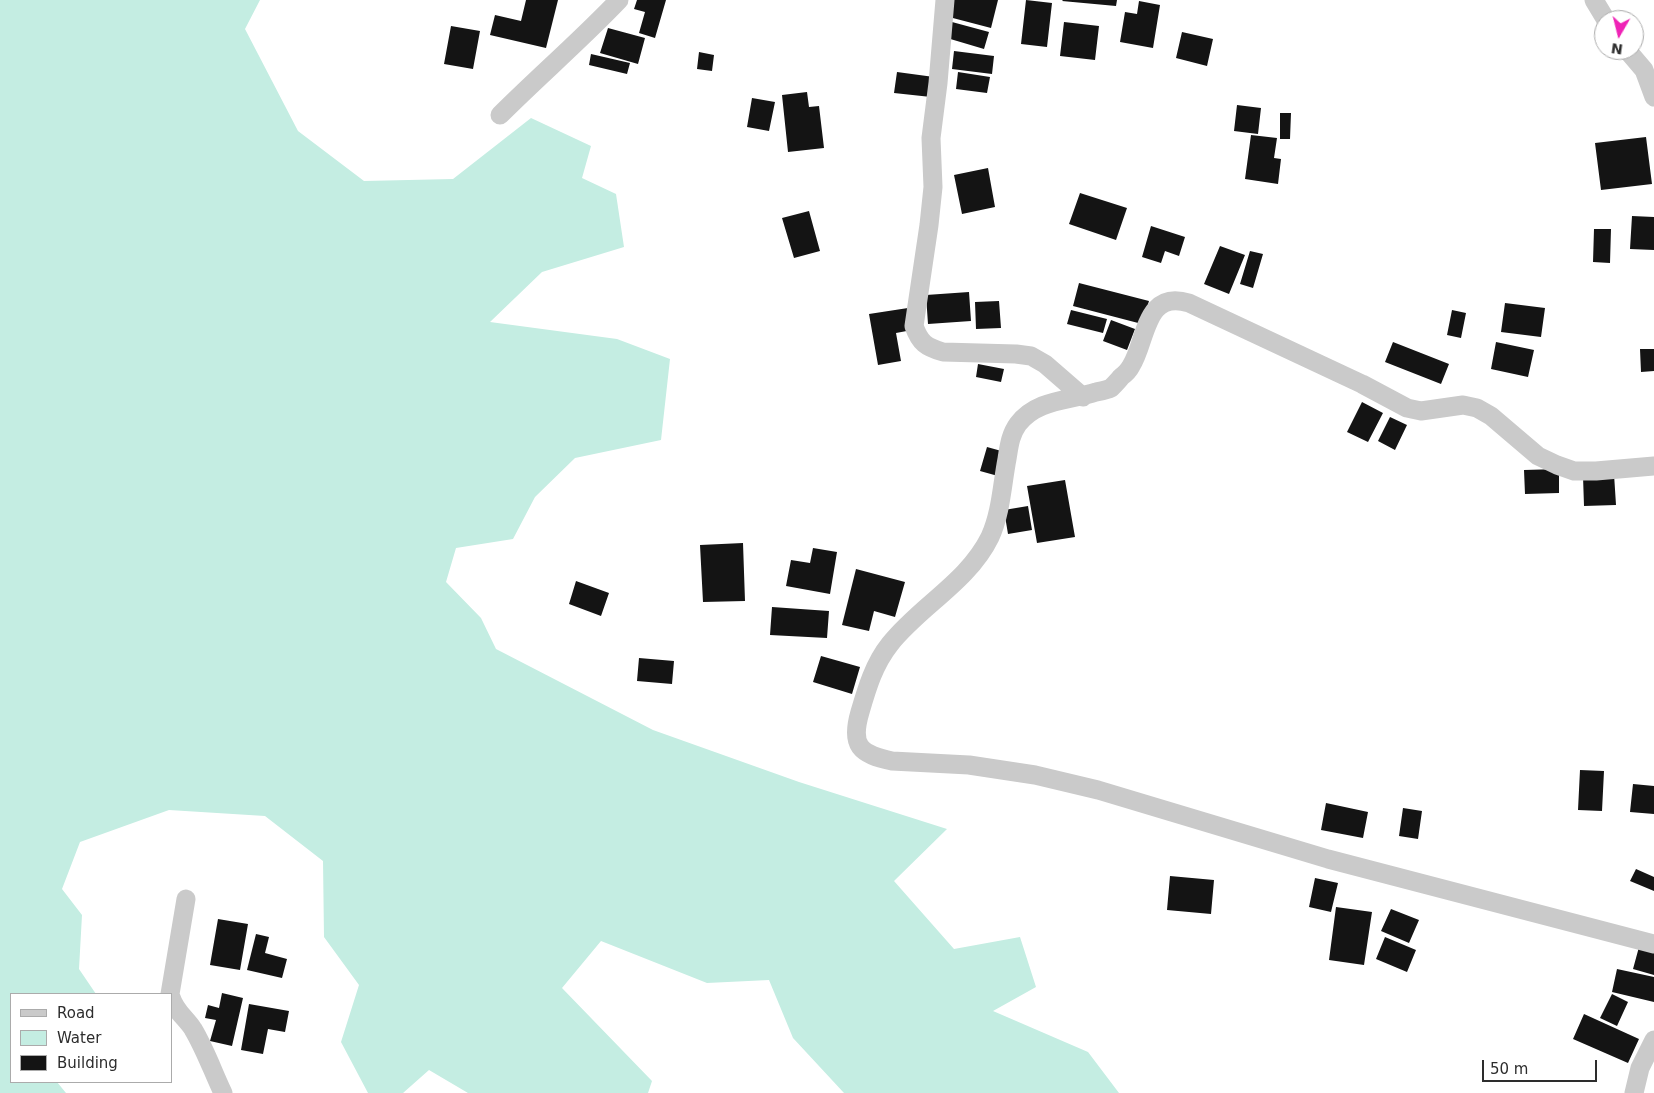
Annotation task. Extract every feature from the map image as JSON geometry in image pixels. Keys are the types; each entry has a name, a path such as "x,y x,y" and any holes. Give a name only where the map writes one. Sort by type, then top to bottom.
{"street":[{"path":"500,115 619,0"},
{"path":"945,0 931,138 933,186 914,326 918,339 932,349 943,352 1031,356 1045,364 1083,397"},
{"path":"1636,60 1644,70 1654,93"},
{"path":"1654,466 1574,471 1538,456 1491,416 1477,408 1463,405 1421,411 1407,408 1354,380 1189,303 1177,300 1163,304 1152,313 1132,366 1111,388 1083,397 1054,401 1040,407 1018,423 1010,439 996,520 990,537 980,554 946,591 903,629 890,644 876,666 858,720 856,736 858,746 866,753 892,761 969,765 1035,775 1098,790 1328,859 1654,944"},
{"path":"171,993 186,899"},
{"path":"172,1000 198,1038 223,1093"},
{"path":"1634,1093 1640,1068 1654,1040"}],"water":[{"path":"0,0 260,0 245,29 298,131 364,181 453,179 531,118 591,146 582,178 616,194 624,247 542,272 490,322 617,339 670,359 661,440 575,458 535,497 513,539 456,548 446,582 481,618 496,649 653,730 799,782 947,829 894,881 954,949 1020,937 1036,987 993,1011 1088,1052 1119,1093 844,1093 793,1038 769,980 707,983 601,941 562,988 652,1081 648,1093 468,1093 429,1070 403,1093 368,1093 341,1042 359,985 324,937 323,861 265,816 169,810 80,842 62,889 82,915 79,969 95,993 10,993 10,1083 58,1083 66,1093 0,1093"}],"building":[{"path":"526,0 558,0 546,48 490,35 495,15 521,21"},
{"path":"637,0 666,0 655,38 639,33 645,12 634,9"},
{"path":"953,0 998,0 991,28 949,17"},
{"path":"1026,0 1052,3 1047,47 1021,44"},
{"path":"1063,0 1117,0 1116,6"},
{"path":"1139,1 1160,5 1153,48 1120,42 1125,12 1137,14"},
{"path":"952,22 989,32 984,49 947,38"},
{"path":"1064,22 1099,26 1095,60 1060,56"},
{"path":"451,26 480,31 473,69 444,64"},
{"path":"608,28 645,38 638,64 600,53"},
{"path":"1182,32 1213,39 1207,66 1176,58"},
{"path":"954,51 994,56 992,74 952,69"},
{"path":"699,52 714,55 712,71 697,69"},
{"path":"591,54 630,63 627,74 589,65"},
{"path":"897,72 934,77 931,97 894,93"},
{"path":"958,72 990,77 987,93 956,89"},
{"path":"807,92 809,107 819,106 824,148 788,152 782,95"},
{"path":"752,98 775,102 769,131 747,127"},
{"path":"1237,105 1261,108 1258,134 1234,131"},
{"path":"1280,113 1291,113 1290,139 1280,139"},
{"path":"1251,135 1277,138 1274,158 1281,159 1278,184 1245,179"},
{"path":"1646,137 1652,184 1601,190 1595,143"},
{"path":"988,168 995,207 962,214 954,175"},
{"path":"1080,193 1127,208 1116,240 1069,224"},
{"path":"809,211 820,251 794,258 782,218"},
{"path":"1632,216 1654,217 1654,250 1630,249"},
{"path":"1151,226 1185,237 1179,256 1165,251 1161,263 1142,257"},
{"path":"1594,229 1611,229 1610,263 1593,262"},
{"path":"1220,246 1245,255 1229,294 1204,284"},
{"path":"1250,251 1263,254 1253,288 1240,284"},
{"path":"1079,283 1149,301 1142,324 1073,306"},
{"path":"969,292 971,321 928,324 926,295"},
{"path":"999,301 1001,328 976,329 975,302"},
{"path":"1505,303 1545,308 1541,337 1501,332"},
{"path":"908,308 912,330 896,333 901,361 878,365 869,314"},
{"path":"1071,310 1107,319 1103,333 1067,324"},
{"path":"1452,310 1466,313 1461,338 1447,335"},
{"path":"1111,320 1135,329 1127,350 1103,341"},
{"path":"1393,342 1449,364 1441,384 1385,362"},
{"path":"1496,342 1534,350 1528,377 1491,369"},
{"path":"1640,349 1654,349 1654,371 1641,372"},
{"path":"978,364 1004,369 1001,382 976,377"},
{"path":"1362,402 1383,413 1368,442 1347,432"},
{"path":"1390,417 1407,425 1395,450 1378,441"},
{"path":"987,447 1005,452 998,476 980,471"},
{"path":"1559,469 1559,493 1525,494 1524,470"},
{"path":"1614,474 1616,505 1584,506 1583,476"},
{"path":"1065,480 1075,537 1037,543 1027,486"},
{"path":"1028,506 1032,530 1008,534 1004,510"},
{"path":"743,543 745,601 703,602 700,545"},
{"path":"813,548 837,552 830,594 786,586 791,560 810,563"},
{"path":"856,569 905,582 895,617 874,611 869,631 842,625"},
{"path":"576,581 609,593 601,616 569,604"},
{"path":"772,607 829,611 827,638 770,635"},
{"path":"821,656 860,667 852,694 813,682"},
{"path":"639,658 674,661 672,684 637,681"},
{"path":"1580,770 1604,771 1602,811 1578,810"},
{"path":"1633,784 1654,786 1654,814 1630,812"},
{"path":"1326,803 1368,812 1363,838 1321,830"},
{"path":"1403,808 1422,811 1418,839 1399,836"},
{"path":"1636,869 1654,877 1654,891 1630,881"},
{"path":"1170,876 1214,880 1211,914 1167,910"},
{"path":"1315,878 1338,883 1331,912 1309,907"},
{"path":"1336,907 1372,912 1364,965 1329,960"},
{"path":"1391,909 1419,920 1409,943 1381,931"},
{"path":"218,919 248,924 240,970 210,965"},
{"path":"256,934 269,937 265,953 287,959 282,978 247,970"},
{"path":"1385,937 1416,950 1407,972 1376,959"},
{"path":"1639,947 1654,951 1654,975 1633,969"},
{"path":"1617,969 1654,977 1654,1002 1612,992"},
{"path":"222,993 243,998 232,1046 210,1041 216,1020 205,1018 208,1005 219,1008"},
{"path":"1612,994 1628,1002 1617,1026 1600,1018"},
{"path":"249,1004 289,1011 285,1032 268,1029 263,1054 241,1050"},
{"path":"1584,1014 1639,1039 1628,1063 1573,1039"}]}
